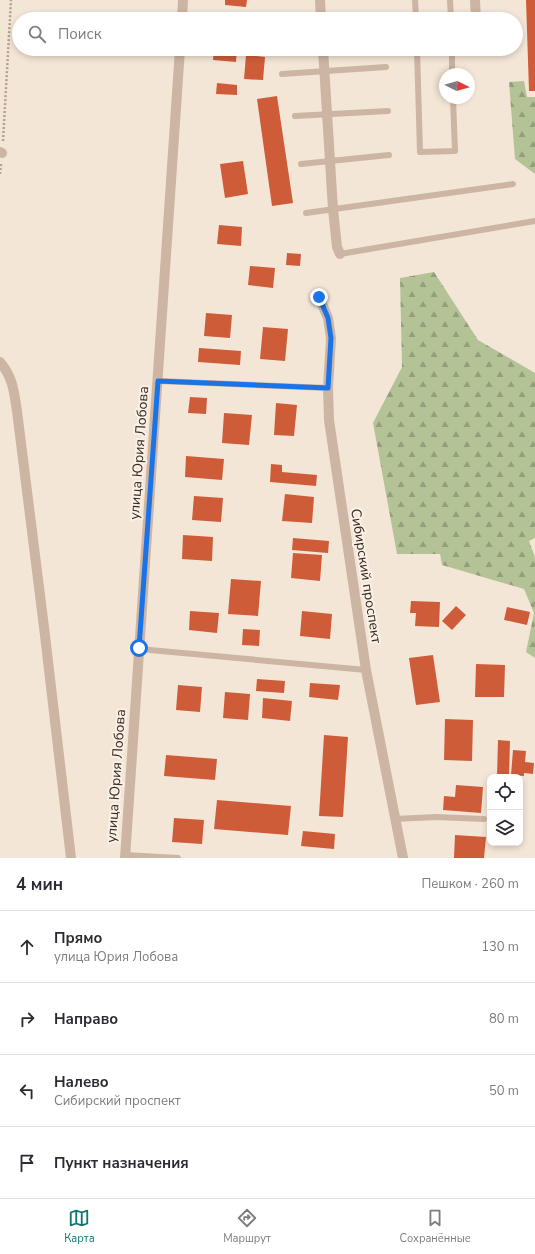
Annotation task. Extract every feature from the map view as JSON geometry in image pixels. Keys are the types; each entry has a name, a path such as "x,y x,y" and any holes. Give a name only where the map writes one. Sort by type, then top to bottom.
{"street":[{"path":"182,12 183,0"},
{"path":"320,0 321,12"},
{"path":"475,0 476,12"},
{"name":"улица Юрия Лобова","path":"125,856 180,56"},
{"path":"323,56 333,209 337,247 340,254"},
{"name":"Сибирский проспект","path":"319,297 328,318 331,338 328,388 329,420 366,670 403,858"},
{"path":"0,362 7,370 13,386 17,411 44,627 70,858"}],"lane":[{"path":"415,0 416,12"},
{"path":"450,0 451,12"},
{"path":"417,56 420,152 455,151 453,104"},
{"path":"452,56 452,68"},
{"path":"282,74 386,67"},
{"path":"295,116 388,111"},
{"path":"301,164 389,155"},
{"path":"306,213 512,184"},
{"path":"340,254 535,220"},
{"path":"158,381 328,388"},
{"path":"139,648 366,670"},
{"path":"395,819 436,817 484,819"},
{"path":"125,856 178,858"}],"path":[{"path":"0,174 11,0"}],"green space":[{"path":"524,81 527,97 535,97 535,174 515,159 509,82"},
{"path":"434,272 478,340 535,373 535,538 529,541 535,557 535,658 526,652 534,613 524,589 442,565 440,554 397,554 373,423 402,367 400,278"}],"building":[{"path":"225,0 247,0 246,7 225,5"},
{"path":"526,0 535,0 535,91 529,91"},
{"path":"213,56 236,56 236,62 213,60"},
{"path":"246,56 265,57 263,80 244,79"},
{"path":"217,83 237,85 237,95 216,94"},
{"path":"277,96 293,203 272,206 257,99"},
{"path":"243,161 248,194 225,198 220,164"},
{"path":"219,225 242,227 241,246 217,244"},
{"path":"287,253 301,254 300,266 286,265"},
{"path":"250,266 275,268 273,288 248,285"},
{"path":"206,313 232,315 230,338 204,336"},
{"path":"263,327 288,329 285,361 260,359"},
{"path":"199,348 241,351 240,365 198,362"},
{"path":"190,397 207,398 206,414 188,413"},
{"path":"276,403 297,405 294,436 274,435"},
{"path":"224,413 252,415 249,445 222,443"},
{"path":"186,456 224,459 222,480 185,477"},
{"path":"271,464 282,465 282,472 317,475 316,486 270,482"},
{"path":"285,494 314,497 312,523 282,521"},
{"path":"194,496 223,498 221,522 192,520"},
{"path":"183,535 213,537 212,561 182,559"},
{"path":"293,538 329,541 328,553 292,550"},
{"path":"293,553 322,555 320,581 291,578"},
{"path":"231,579 261,581 258,616 228,614"},
{"path":"411,601 440,602 439,627 415,626 416,613 410,613"},
{"path":"456,606 466,615 452,630 442,621"},
{"path":"507,607 530,612 527,625 504,620"},
{"path":"190,611 219,613 217,633 189,630"},
{"path":"302,611 332,614 330,639 300,636"},
{"path":"243,629 260,630 259,646 242,645"},
{"path":"433,655 440,702 416,705 409,658"},
{"path":"476,664 505,665 504,697 475,697"},
{"path":"257,679 285,681 284,693 256,691"},
{"path":"310,683 340,685 338,700 309,697"},
{"path":"178,685 202,687 200,712 176,710"},
{"path":"225,692 250,694 248,720 223,718"},
{"path":"263,698 292,701 290,721 262,718"},
{"path":"445,719 473,720 472,761 444,760"},
{"path":"324,735 348,737 343,817 319,816"},
{"path":"498,740 510,741 509,774 497,774"},
{"path":"513,750 526,751 525,762 534,763 533,774 524,773 524,776 523,774 511,774"},
{"path":"166,755 217,759 215,780 164,776"},
{"path":"456,785 483,787 481,813 443,810 444,796 455,797"},
{"path":"217,800 291,806 288,835 214,829"},
{"path":"174,818 204,820 202,844 172,842"},
{"path":"303,831 335,834 334,849 301,846"},
{"path":"455,835 486,837 484,858 454,858"}],"route":[{"path":"139,648 158,381 328,388 331,360 331,338 328,318 319,297"}]}
